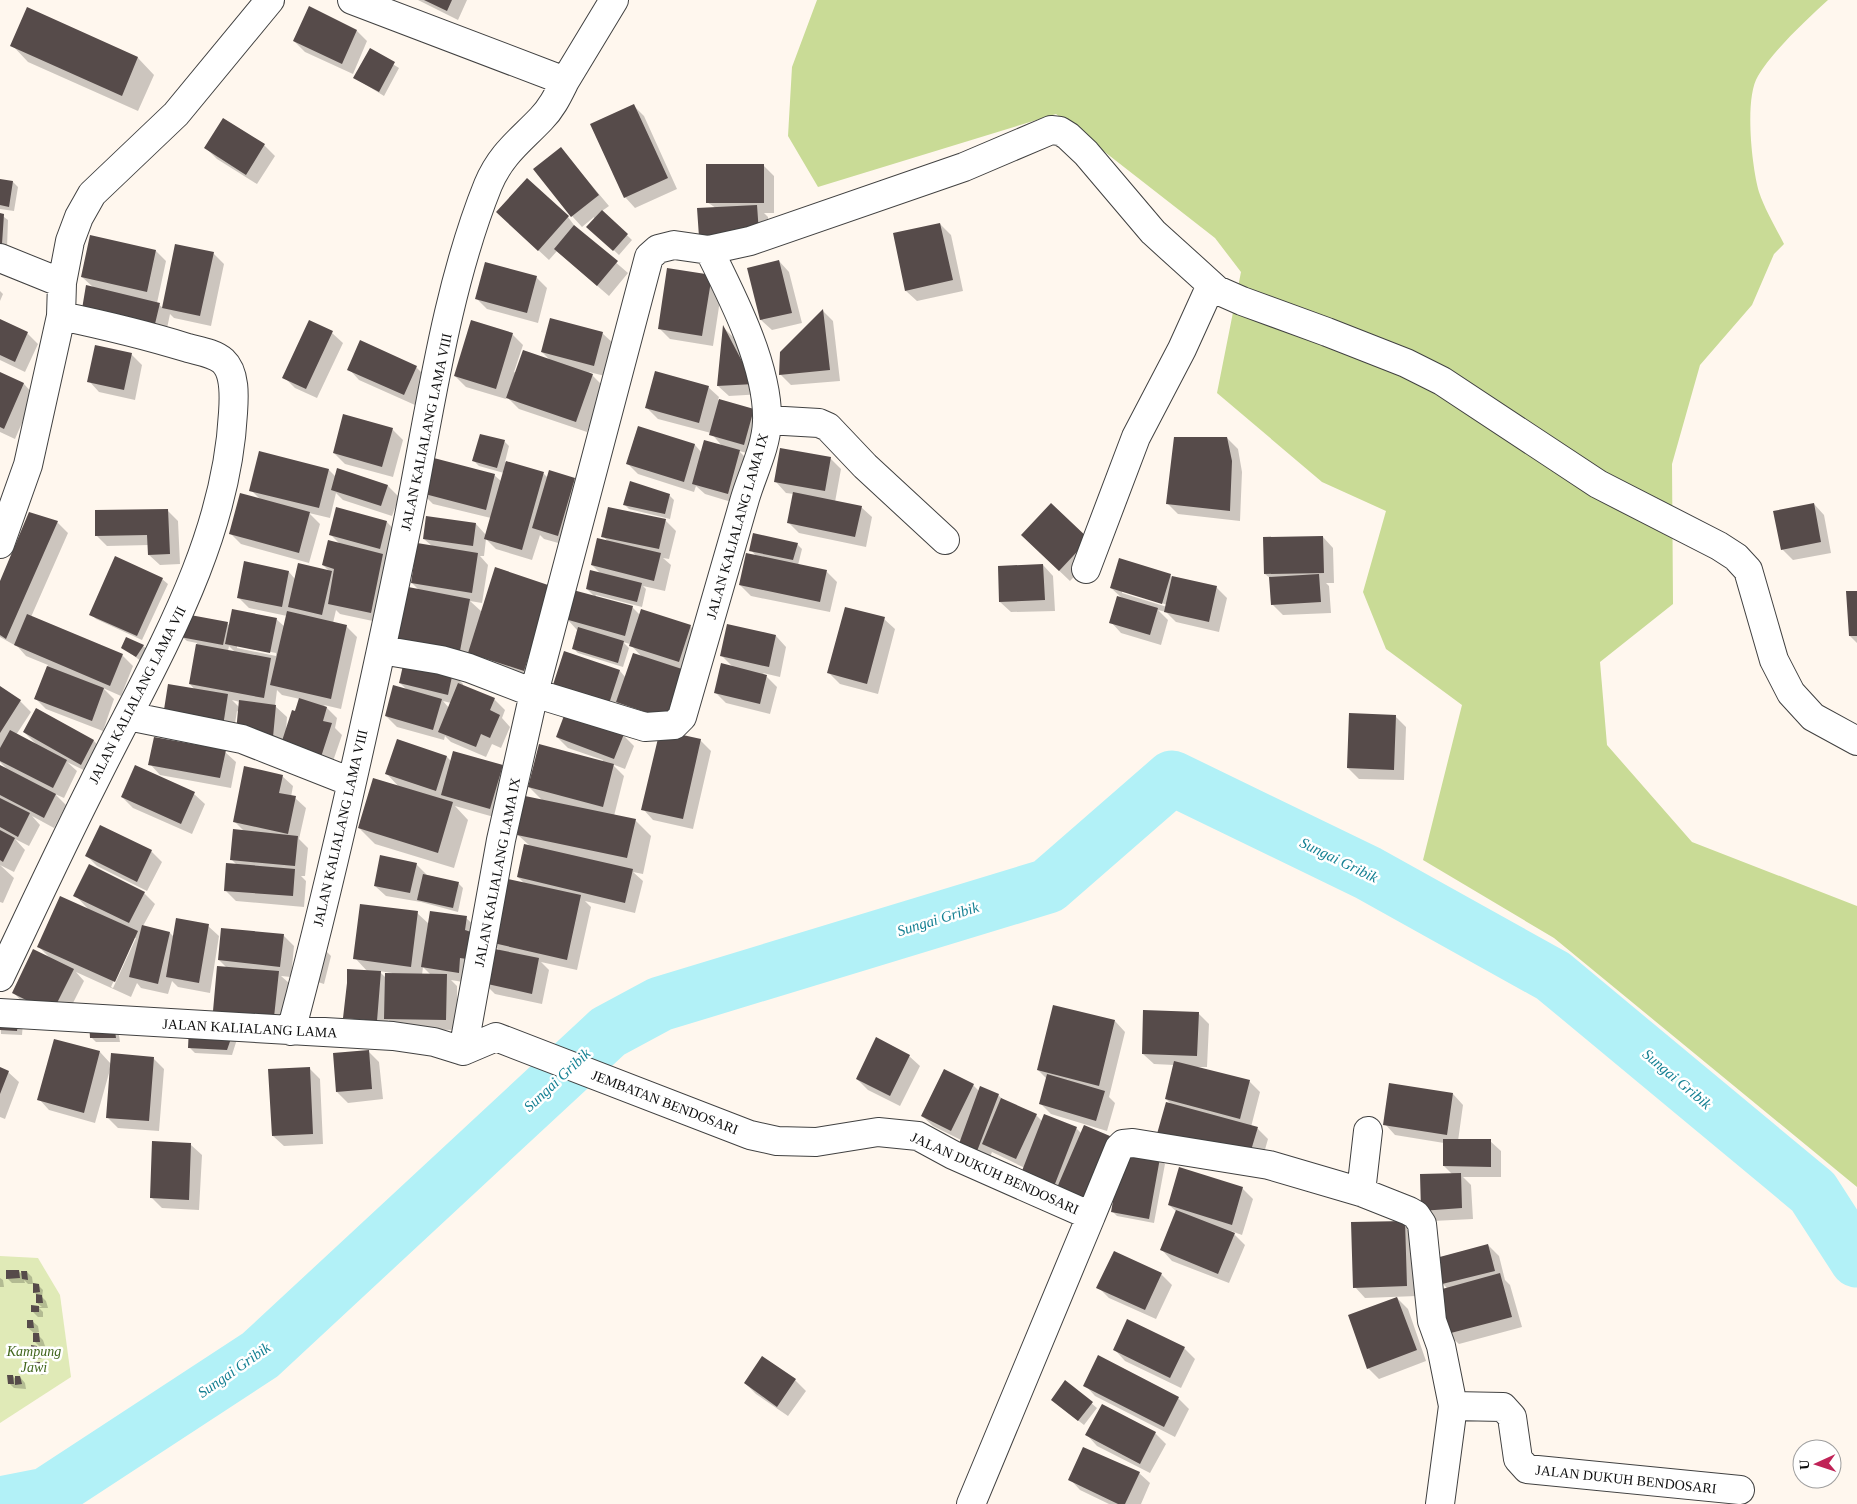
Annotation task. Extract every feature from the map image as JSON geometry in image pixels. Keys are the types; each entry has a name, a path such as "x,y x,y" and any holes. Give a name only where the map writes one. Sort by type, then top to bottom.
{"street":[{"path":"0,544 28,465 61,316 62,283 70,241 92,194 176,114 270,0"},
{"path":"352,0 565,81"},
{"name":"JALAN KALIALANG LAMA VIII","path":"291,1031 381,650 459,273 489,183 508,150 542,118 556,101 565,81 614,0"},
{"path":"709,250 750,241 964,167 1051,130 1060,131 1086,153 1153,232 1210,286 1242,301 1406,363 1442,381 1598,484 1736,556 1748,570 1774,660 1791,693 1813,717 1857,741"},
{"name":"JALAN KALIALANG LAMA IX","path":"463,1051 501,840 534,693 649,257 658,249 674,245 709,250 728,287 755,354 767,420 765,438 747,490 682,717 674,725 645,727 534,693"},
{"path":"0,258 62,283"},
{"path":"1086,568 1136,437 1182,349 1210,286"},
{"name":"JALAN KALIALANG LAMA VII","path":"0,977 178,618 209,535 226,466 232,429 232,385 228,368 223,361 209,354 125,330 61,316"},
{"path":"767,420 819,423 828,427 865,466 944,540"},
{"path":"381,650 441,660 534,693"},
{"path":"128,716 242,739 351,782"},
{"name":"JALAN KALIALANG LAMA","path":"0,1013 393,1036 434,1042 463,1051"},
{"name":"JEMBATAN BENDOSARI","path":"463,1051 496,1037 750,1135"},
{"path":"1361,1192 1368,1131"},
{"name":"JALAN DUKUH BENDOSARI","path":"750,1135 777,1141 816,1142 878,1132 918,1136 953,1155 1091,1216"},
{"name":"JALAN DUKUH BENDOSARI","path":"971,1504 1119,1148 1126,1143 1281,1169 1361,1192 1416,1215 1422,1224 1432,1321 1442,1346 1453,1406 1503,1407 1508,1411 1512,1417 1518,1459 1527,1469 1740,1490"},
{"path":"1440,1504 1453,1406"}],"green space":[{"path":"817,0 1828,0 1781,46 1764,67 1754,86 1750,116 1756,181 1764,205 1784,244 1774,254 1752,305 1700,365 1672,464 1673,604 1600,662 1607,745 1692,842 1857,906 1857,1187 1554,938 1423,860 1462,705 1386,649 1363,592 1386,511 1322,482 1217,393 1241,272 1215,238 1056,114 818,187 788,136 792,67"},
{"name":"Kampung Jawi","path":"0,1256 38,1258 60,1295 71,1377 0,1423"}],"building":[{"path":"424,0 452,0 447,11"},
{"path":"309,6 357,30 342,64 293,41"},
{"path":"27,7 138,57 122,96 10,46"},
{"path":"370,48 395,62 379,92 353,78"},
{"path":"634,104 668,178 624,198 590,124"},
{"path":"223,118 265,144 246,175 204,148"},
{"path":"561,147 599,195 571,217 533,169"},
{"path":"706,164 764,164 764,203 706,203"},
{"path":"527,178 569,216 538,251 496,212"},
{"path":"0,179 13,181 9,207 0,205"},
{"path":"757,205 759,233 699,237 697,208"},
{"path":"602,210 628,234 613,251 586,227"},
{"path":"0,213 4,214 2,244 0,243"},
{"path":"940,223 953,280 905,291 893,233"},
{"path":"574,225 618,261 597,286 554,249"},
{"path":"90,235 156,250 147,292 81,277"},
{"path":"175,244 214,252 200,316 162,308"},
{"path":"779,260 792,313 760,320 747,268"},
{"path":"485,262 537,276 527,313 475,299"},
{"path":"667,268 712,275 702,336 658,329"},
{"path":"86,285 160,303 154,328 82,309"},
{"path":"823,309 830,370 779,375 780,352"},
{"path":"550,318 603,332 594,366 541,352"},
{"path":"0,319 28,332 15,362 0,355"},
{"path":"309,320 333,331 306,389 282,378"},
{"path":"471,320 513,333 496,389 454,376"},
{"path":"723,325 754,384 717,386"},
{"path":"360,340 417,366 404,395 347,370"},
{"path":"95,345 132,353 124,390 87,382"},
{"path":"523,350 593,374 576,422 506,398"},
{"path":"655,371 709,386 699,423 645,408"},
{"path":"0,372 24,383 4,429 0,427"},
{"path":"719,399 754,409 744,445 709,435"},
{"path":"343,414 393,428 382,467 333,453"},
{"path":"638,426 695,444 684,482 626,464"},
{"path":"480,434 505,440 497,468 472,461"},
{"path":"1174,437 1227,437 1232,461 1230,511 1166,504"},
{"path":"704,440 740,450 728,494 692,484"},
{"path":"780,448 831,457 825,491 774,482"},
{"path":"259,451 329,469 319,508 249,491"},
{"path":"430,457 495,474 486,510 421,493"},
{"path":"506,461 544,472 522,550 484,539"},
{"path":"337,468 388,485 381,506 331,490"},
{"path":"549,470 575,478 558,536 532,528"},
{"path":"630,481 670,494 665,514 623,505"},
{"path":"793,492 862,506 855,537 787,523"},
{"path":"240,493 310,512 299,553 229,534"},
{"path":"1051,503 1089,539 1059,571 1021,535"},
{"path":"1814,503 1821,542 1781,550 1773,511"},
{"path":"336,507 387,521 380,549 329,535"},
{"path":"608,507 666,519 659,549 601,537"},
{"path":"168,509 170,554 148,555 147,535 95,536 95,510"},
{"path":"29,512 58,521 6,639 0,635 0,581"},
{"path":"426,516 476,523 473,546 423,539"},
{"path":"753,533 798,543 793,560 749,551"},
{"path":"1323,536 1324,573 1264,574 1263,537"},
{"path":"597,538 661,553 654,581 591,565"},
{"path":"328,540 383,554 371,613 328,604 334,569 322,565"},
{"path":"417,543 478,553 472,593 411,583"},
{"path":"746,553 827,570 820,602 739,585"},
{"path":"115,556 163,578 137,636 89,615"},
{"path":"1119,558 1171,574 1162,604 1110,588"},
{"path":"244,561 289,571 282,607 237,598"},
{"path":"298,563 332,571 322,615 288,607"},
{"path":"1043,564 1045,600 999,602 998,566"},
{"path":"495,567 551,586 524,671 468,653"},
{"path":"590,570 642,583 637,602 586,589"},
{"path":"1319,574 1321,602 1271,605 1269,577"},
{"path":"1172,576 1217,586 1209,622 1164,612"},
{"path":"403,586 470,599 459,656 392,643"},
{"path":"573,590 633,606 625,636 565,619"},
{"path":"1846,591 1857,591 1857,636 1849,636"},
{"path":"1117,596 1158,608 1150,635 1109,623"},
{"path":"845,607 885,617 867,684 827,673"},
{"path":"232,609 277,618 270,653 225,644"},
{"path":"641,609 691,625 679,662 629,646"},
{"path":"287,611 347,625 331,699 270,685"},
{"path":"27,614 123,654 110,686 14,645"},
{"path":"185,614 228,622 223,645 180,637"},
{"path":"727,624 776,635 769,667 720,656"},
{"path":"578,627 624,641 618,663 572,649"},
{"path":"126,637 144,645 136,657 121,648"},
{"path":"196,644 271,658 264,698 189,684"},
{"path":"564,651 620,670 607,710 551,691"},
{"path":"633,653 682,669 666,719 616,702"},
{"path":"404,661 453,672 448,695 399,683"},
{"path":"721,663 767,675 760,704 714,693"},
{"path":"47,666 104,688 92,721 34,699"},
{"path":"458,683 495,698 490,710 500,715 490,738 481,734 476,747 438,732"},
{"path":"168,684 228,694 223,726 163,716"},
{"path":"393,685 442,699 433,730 385,716"},
{"path":"0,686 21,700 0,733"},
{"path":"299,698 327,707 323,721 332,723 321,757 281,744 292,710 295,711"},
{"path":"239,700 276,705 273,737 236,732"},
{"path":"36,708 94,740 81,765 23,732"},
{"path":"565,713 624,734 614,759 556,737"},
{"path":"1349,713 1396,715 1394,770 1347,768"},
{"path":"10,730 67,760 53,788 0,761 0,748"},
{"path":"660,730 701,739 683,819 641,810"},
{"path":"154,737 226,750 220,778 148,765"},
{"path":"397,739 447,756 436,791 385,774"},
{"path":"539,744 614,764 603,807 528,787"},
{"path":"453,751 503,765 490,809 441,795"},
{"path":"0,765 56,794 44,818 0,795"},
{"path":"135,765 195,792 181,824 121,797"},
{"path":"244,766 283,775 279,793 296,796 288,834 233,822"},
{"path":"373,778 453,802 438,853 358,828"},
{"path":"525,796 636,819 627,858 517,835"},
{"path":"0,798 30,813 18,837 0,827"},
{"path":"100,825 152,850 137,882 85,856"},
{"path":"233,829 298,836 295,866 230,860"},
{"path":"0,830 15,838 3,862 0,860"},
{"path":"524,844 633,869 625,903 517,877"},
{"path":"380,855 417,863 410,893 374,886"},
{"path":"226,863 295,869 293,896 224,891"},
{"path":"89,864 145,892 129,923 73,896"},
{"path":"423,874 459,882 453,908 417,900"},
{"path":"504,878 581,895 567,960 489,942"},
{"path":"60,896 138,931 115,982 37,947"},
{"path":"360,904 418,911 411,967 353,959"},
{"path":"430,911 467,916 465,930 471,932 467,959 460,958 459,973 421,967"},
{"path":"176,918 209,924 199,983 166,977"},
{"path":"142,925 170,932 158,984 129,977"},
{"path":"221,928 284,934 280,967 218,960"},
{"path":"490,948 539,958 532,994 483,983"},
{"path":"33,949 74,969 52,1013 12,993"},
{"path":"217,966 279,971 274,1017 213,1011"},
{"path":"347,969 381,971 377,1021 343,1018"},
{"path":"385,973 447,974 446,1020 384,1019"},
{"path":"1053,1005 1115,1020 1099,1086 1037,1070"},
{"path":"1143,1010 1199,1012 1197,1056 1142,1054"},
{"path":"0,1016 19,1017 17,1031 0,1030"},
{"path":"89,1020 114,1023 116,1038 90,1038"},
{"path":"189,1027 234,1030 227,1050 188,1048"},
{"path":"876,1037 910,1055 890,1096 856,1079"},
{"path":"54,1039 100,1051 84,1113 37,1100"},
{"path":"369,1050 372,1089 336,1092 333,1053"},
{"path":"111,1053 154,1057 149,1121 106,1118"},
{"path":"1174,1061 1250,1080 1240,1119 1165,1099"},
{"path":"0,1067 9,1071 0,1094"},
{"path":"310,1067 313,1134 272,1136 268,1069"},
{"path":"944,1069 974,1084 951,1131 921,1116"},
{"path":"1047,1074 1105,1091 1096,1121 1039,1104"},
{"path":"1389,1083 1453,1093 1447,1135 1383,1125"},
{"path":"980,1086 999,1094 974,1159 956,1152"},
{"path":"1001,1098 1037,1114 1016,1159 982,1144"},
{"path":"1166,1102 1258,1127 1249,1157 1155,1141"},
{"path":"1044,1114 1077,1127 1053,1189 1020,1176"},
{"path":"1084,1125 1117,1139 1090,1204 1056,1190"},
{"path":"1443,1139 1491,1139 1491,1167 1443,1166"},
{"path":"152,1141 191,1143 189,1200 150,1198"},
{"path":"1122,1151 1160,1158 1149,1219 1111,1212"},
{"path":"1179,1167 1243,1187 1232,1225 1168,1205"},
{"path":"1461,1173 1462,1208 1421,1211 1420,1174"},
{"path":"1176,1210 1235,1233 1218,1274 1160,1250"},
{"path":"1405,1221 1407,1286 1353,1288 1351,1222"},
{"path":"1488,1244 1495,1271 1442,1284 1436,1258"},
{"path":"1114,1251 1162,1273 1145,1310 1096,1288"},
{"path":"6,1270 19,1270 20,1278 6,1279"},
{"path":"21,1271 27,1271 28,1280 22,1279"},
{"path":"1500,1273 1512,1317 1447,1334 1435,1291"},
{"path":"33,1283 39,1284 40,1292 33,1293"},
{"path":"36,1294 42,1295 43,1303 36,1303"},
{"path":"1397,1297 1417,1350 1367,1369 1348,1315"},
{"path":"31,1305 39,1306 39,1312 31,1312"},
{"path":"1127,1319 1185,1347 1170,1378 1113,1350"},
{"path":"27,1320 33,1320 34,1328 27,1328"},
{"path":"33,1333 39,1333 40,1342 33,1342"},
{"path":"31,1345 37,1346 38,1354 31,1354"},
{"path":"1098,1355 1179,1397 1164,1427 1083,1386"},
{"path":"762,1356 796,1379 777,1407 744,1383"},
{"path":"34,1362 40,1362 41,1371 35,1370"},
{"path":"7,1375 13,1375 14,1384 8,1384"},
{"path":"15,1376 20,1376 22,1384 15,1385"},
{"path":"1065,1380 1093,1402 1078,1421 1051,1400"},
{"path":"1102,1404 1156,1432 1140,1464 1085,1435"},
{"path":"1083,1447 1140,1472 1125,1504 1118,1504 1068,1480"}],"waterway":[{"name":"Sungai Gribik","path":"0,1504 46,1495 260,1355 608,1032 660,1004 1048,886 1172,778 1368,873 1553,976 1813,1192 1857,1260"}]}
